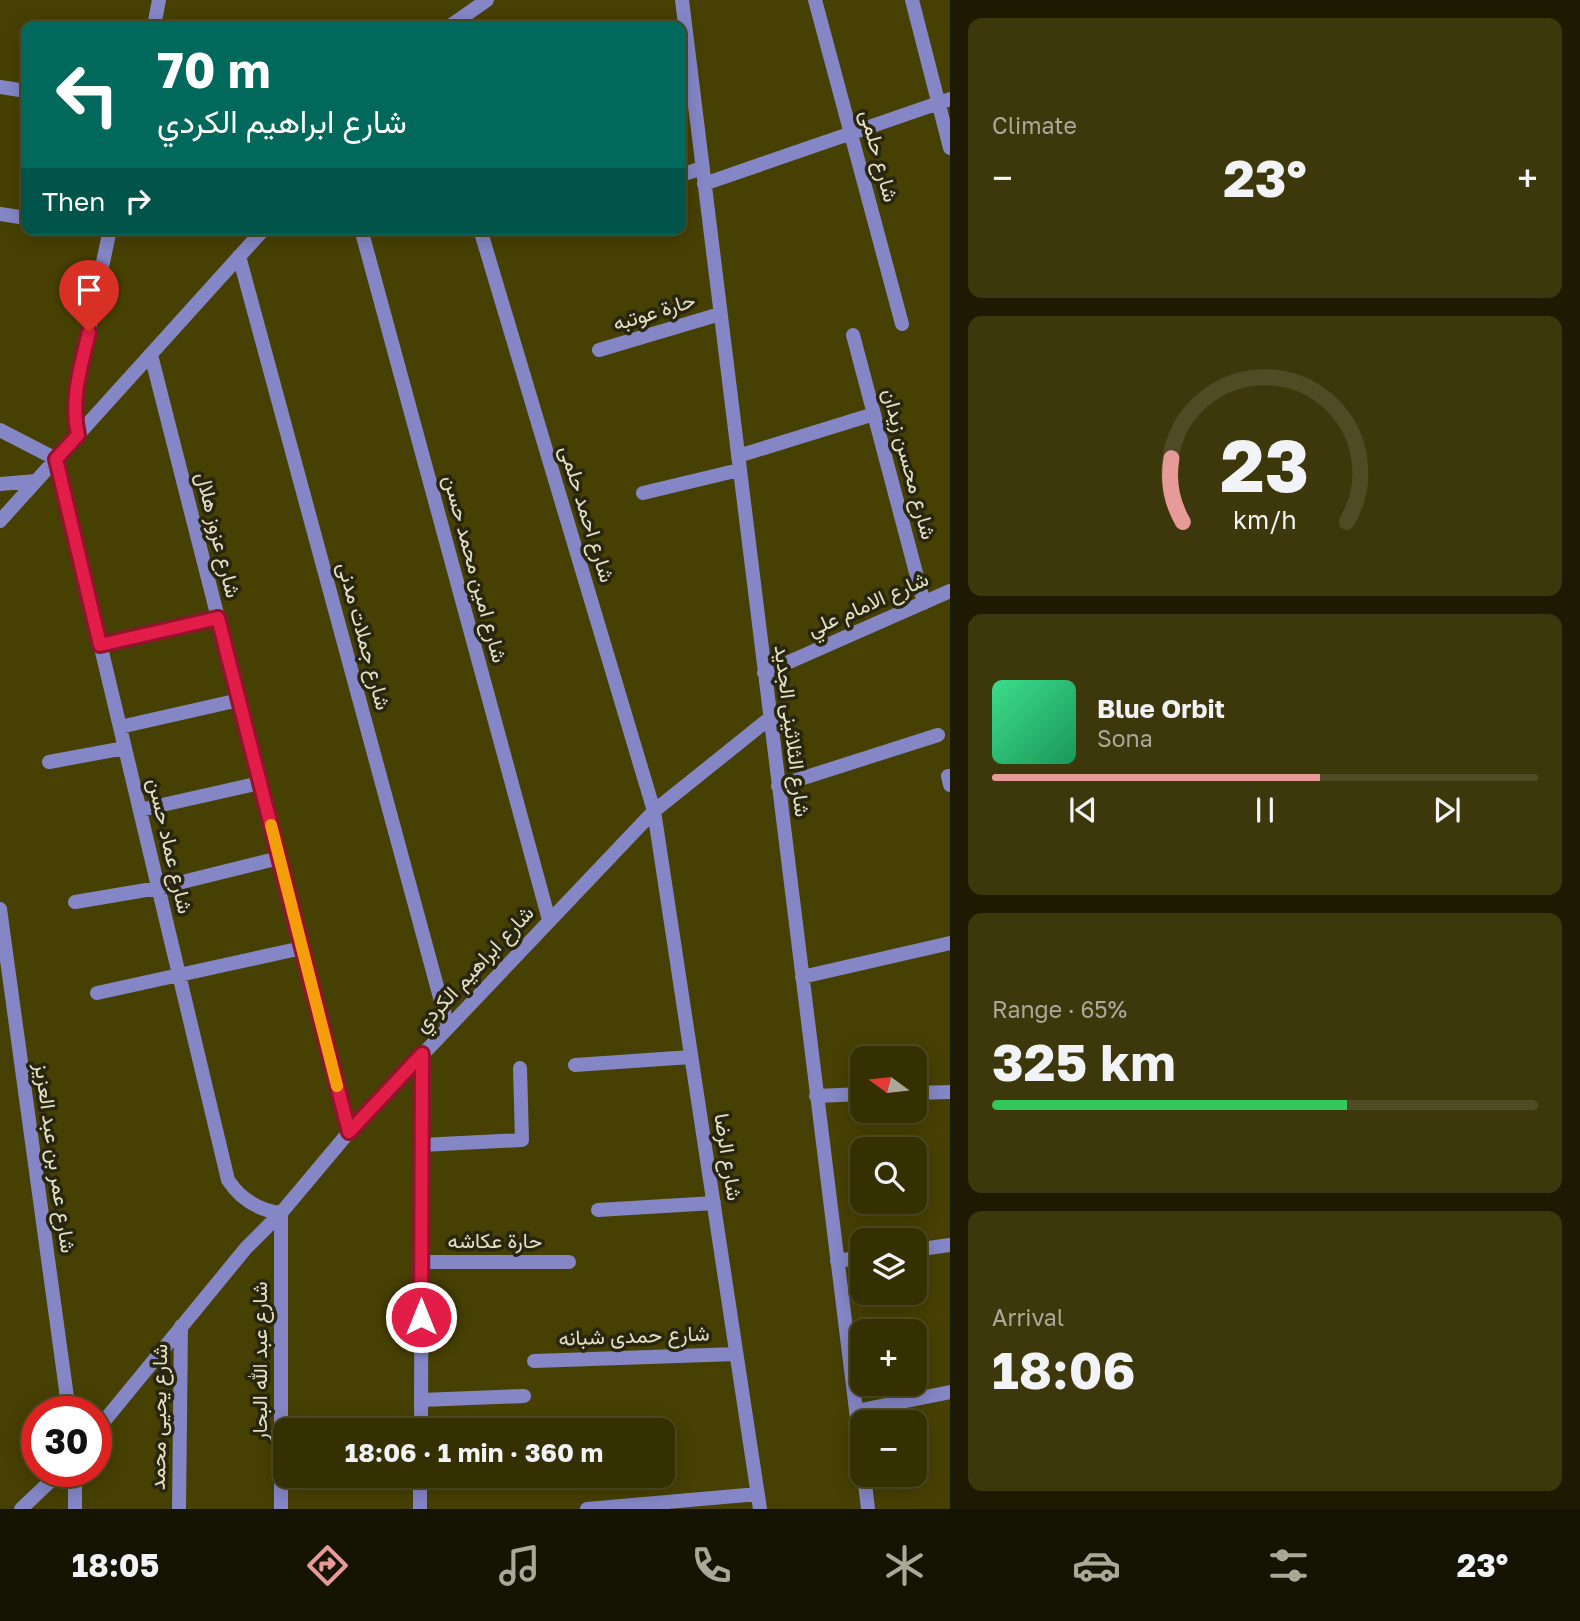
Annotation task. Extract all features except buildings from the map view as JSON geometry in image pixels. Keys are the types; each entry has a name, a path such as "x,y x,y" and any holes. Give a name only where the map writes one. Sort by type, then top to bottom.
{"street":[{"path":"155,21 159,0"},
{"path":"457,21 487,0"},
{"name":"شارع الثلاثينى الجديد","path":"682,0 682,21"},
{"name":"شارع حلمى","path":"815,0 902,324"},
{"path":"912,0 944,101 950,148"},
{"name":"شارع الثلاثينى الجديد","path":"686,54 856,1410"},
{"path":"0,87 21,90"},
{"path":"704,184 944,101"},
{"path":"686,174 702,168"},
{"path":"0,214 21,217"},
{"path":"78,435 75,396 108,235"},
{"path":"0,521 258,235"},
{"name":"شارع امين محمد حسن","path":"363,235 549,920"},
{"name":"شارع احمد حلمى","path":"482,235 654,811"},
{"name":"شارع جملات مدنى","path":"239,256 448,1027"},
{"name":"حارة عوتبه","path":"599,350 720,314"},
{"name":"شارع محسن زيدان","path":"853,335 924,603"},
{"name":"شارع عزوز هلال","path":"151,355 349,1132"},
{"path":"643,493 738,463 874,414"},
{"path":"0,430 56,459"},
{"name":"شارع عماد حسن","path":"56,459 228,1180 240,1195 254,1206 281,1213"},
{"path":"0,484 36,481"},
{"name":"شارع الامام علي","path":"764,673 950,591"},
{"path":"100,645 218,618"},
{"path":"120,727 239,700"},
{"name":"شارع ابراهيم الكردي","path":"112,1411 246,1248 281,1213 349,1132 422,1054 654,811 769,718"},
{"path":"778,786 938,735"},
{"path":"49,762 125,748"},
{"path":"140,810 260,783"},
{"name":"شارع الرضا","path":"654,811 759,1502"},
{"path":"75,902 158,888 279,858"},
{"name":"شارع عمر بن عبد العزيز","path":"0,909 67,1396"},
{"path":"802,976 950,943"},
{"path":"97,993 302,948"},
{"path":"421,1418 422,1054"},
{"path":"575,1065 691,1057"},
{"path":"421,1145 522,1139 520,1068"},
{"path":"928,1093 950,1092"},
{"path":"816,1096 850,1095"},
{"path":"598,1210 714,1203"},
{"name":"شارع عبد الله البحار","path":"281,1213 281,1509"},
{"path":"927,1248 950,1245"},
{"path":"837,1261 850,1259"},
{"name":"حارة عكاشه","path":"421,1262 569,1262"},
{"name":"شارع يحيى محمد","path":"179,1509 181,1326"},
{"name":"شارع حمدى شبانه","path":"534,1361 736,1354"},
{"path":"861,1410 950,1392"},
{"path":"421,1400 524,1396"},
{"path":"21,1509 44,1487"},
{"path":"75,1487 75,1509"},
{"path":"865,1487 868,1509"},
{"path":"420,1488 420,1509"},
{"path":"587,1509 759,1502"}],"slow traffic":[{"path":"271,825 337,1086"}],"route":[{"path":"89,332 75,396 78,435 56,459 100,645 218,618 349,1132 422,1054 421,1317"}]}
